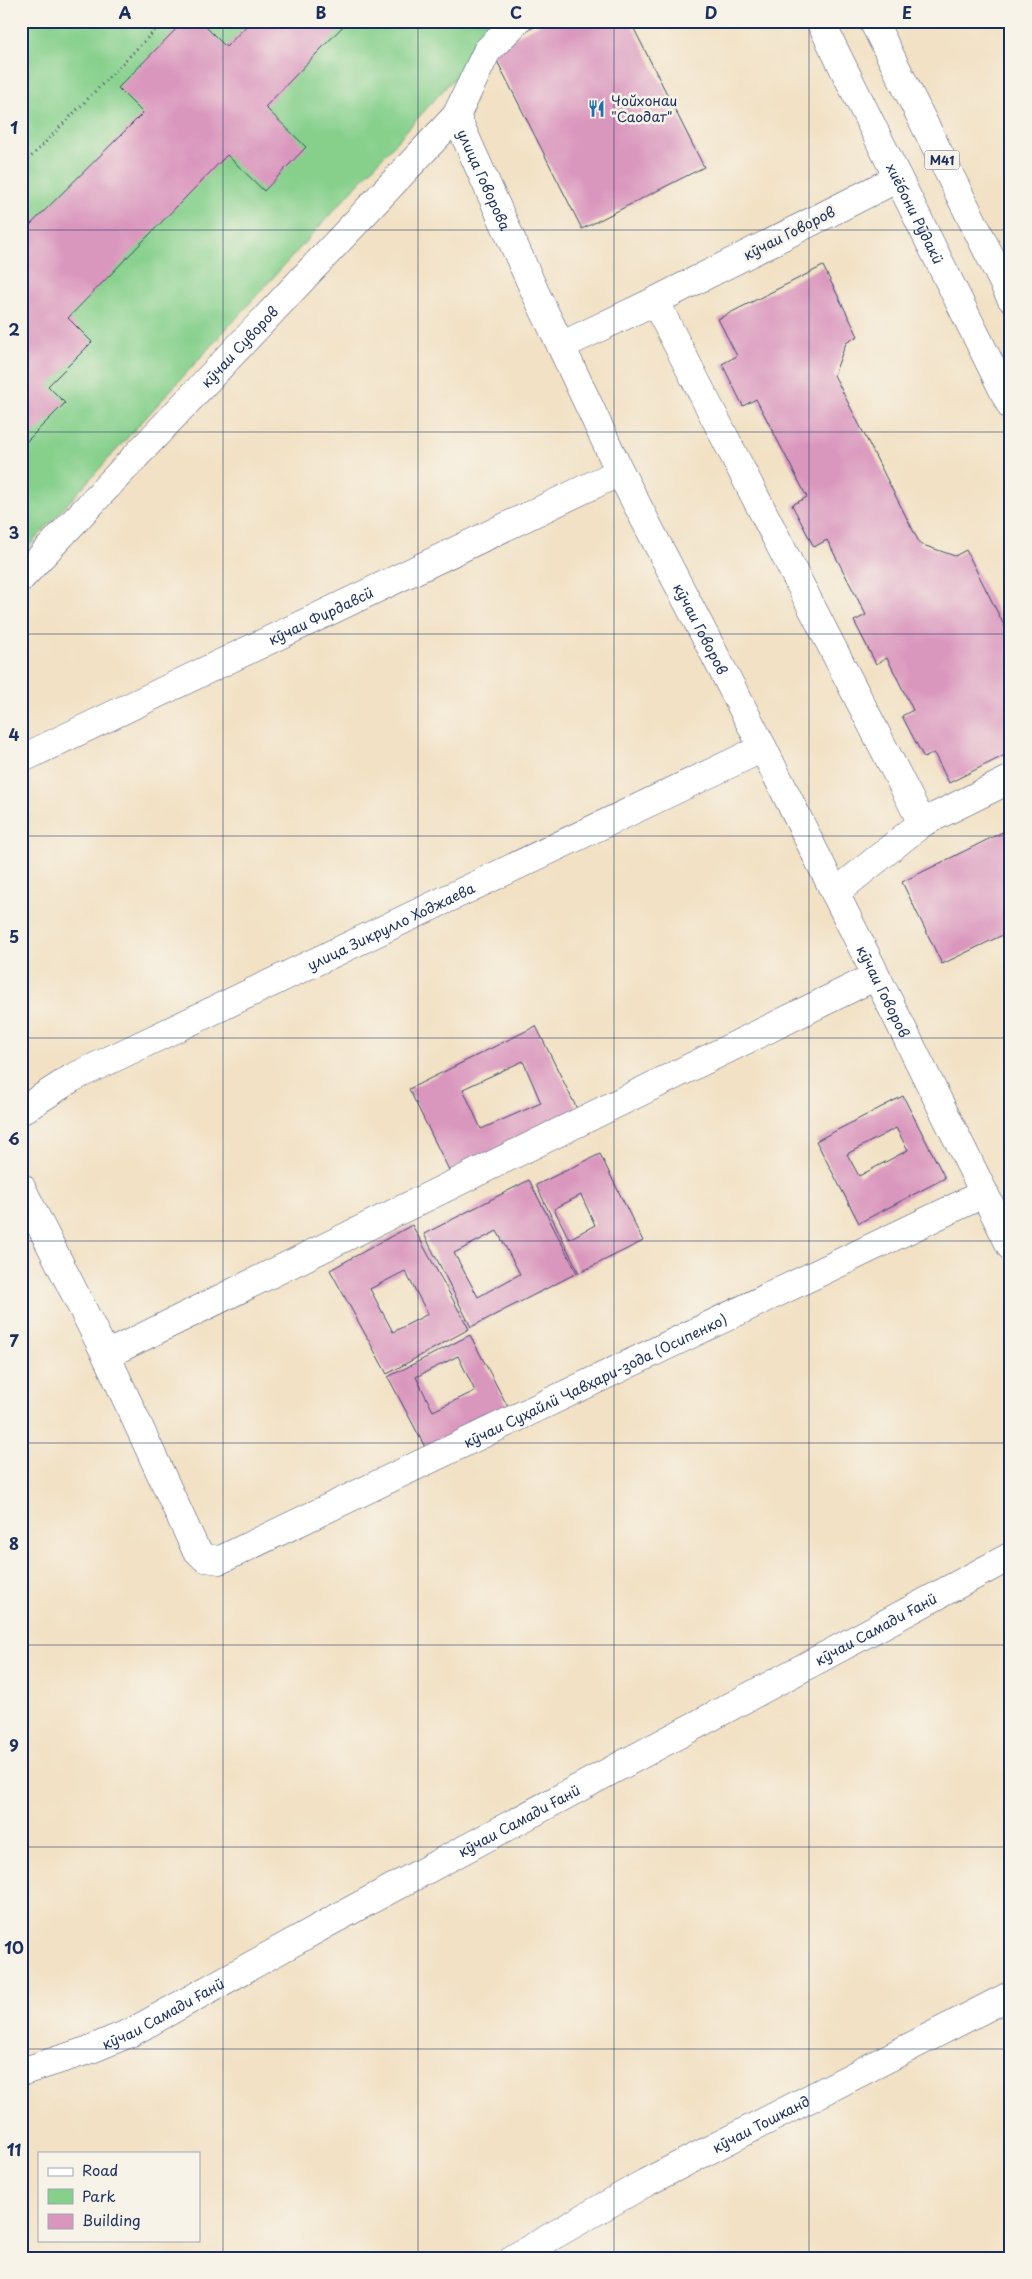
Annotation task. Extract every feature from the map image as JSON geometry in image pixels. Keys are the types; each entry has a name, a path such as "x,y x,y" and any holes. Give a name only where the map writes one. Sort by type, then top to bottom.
{"main road":[{"name":"улица Говорова","path":"518,21 487,51 456,116 561,346"},
{"name":"хиёбони Рӯдакӣ","path":"820,21 1011,406"},
{"name":"M41","path":"873,21 1011,298"},
{"name":"кӯчаи Суворов","path":"21,578 456,116"},
{"name":"кӯчаи Говоров","path":"898,178 655,301 561,346 620,472 763,748 1011,1247"},
{"path":"655,301 922,823"},
{"name":"кӯчаи Фирдавсӣ","path":"21,759 620,472"},
{"name":"улица Зикрулло Ходжаева","path":"21,1110 72,1078 763,748"},
{"path":"836,893 922,823 1011,779"},
{"path":"21,1187 106,1355 876,976"},
{"name":"кӯчаи Суҳайлӣ Ҷавҳари-зода (Осипенко)","path":"106,1355 195,1548 205,1558 220,1560 984,1194"},
{"name":"кӯчаи Самади Ғанӣ","path":"21,2072 89,2050 132,2032 333,1920 1011,1556"},
{"name":"кӯчаи Тошканд","path":"514,2258 645,2183 1011,1995"}],"path":[{"path":"21,167 164,21"}],"green space":[{"path":"21,21 506,21 21,555"}],"building":[{"path":"184,21 200,21 226,47 251,21 348,21 265,107 306,147 264,191 227,155 68,318 92,342 48,386 65,403 21,447 21,234 143,113 118,88"},
{"name":"Чойхонаи \"Саодат\"","path":"546,21 630,21 704,167 582,229 491,49"},
{"path":"823,266 858,336 846,343 834,375 920,544 955,556 966,550 1011,639 1011,752 949,783 934,753 924,758 902,716 913,710 887,658 876,664 854,621 866,615 827,540 814,547 792,505 807,497 756,399 743,406 722,364 737,356 718,319"},
{"path":"1011,828 1011,931 942,964 902,882"},
{"path":"536,1026 581,1117 454,1180 409,1089","holes":["523,1061 541,1103 481,1129 463,1089"]},
{"path":"903,1096 945,1178 859,1223 816,1141","holes":["896,1128 908,1150 859,1176 847,1154"]},
{"path":"600,1154 643,1241 579,1273 536,1185","holes":["581,1195 595,1225 569,1239 554,1209"]},
{"path":"529,1180 577,1273 471,1327 424,1234","holes":["497,1231 520,1274 478,1297 454,1253"]},
{"path":"412,1225 469,1329 387,1374 330,1270","holes":["405,1271 428,1314 393,1332 370,1289"]},
{"path":"470,1335 509,1409 427,1451 388,1377","holes":["458,1356 475,1391 433,1411 416,1377"]}],"place":[{"name":"Чойхонаи \"Саодат\"","path":"597,108"}]}
